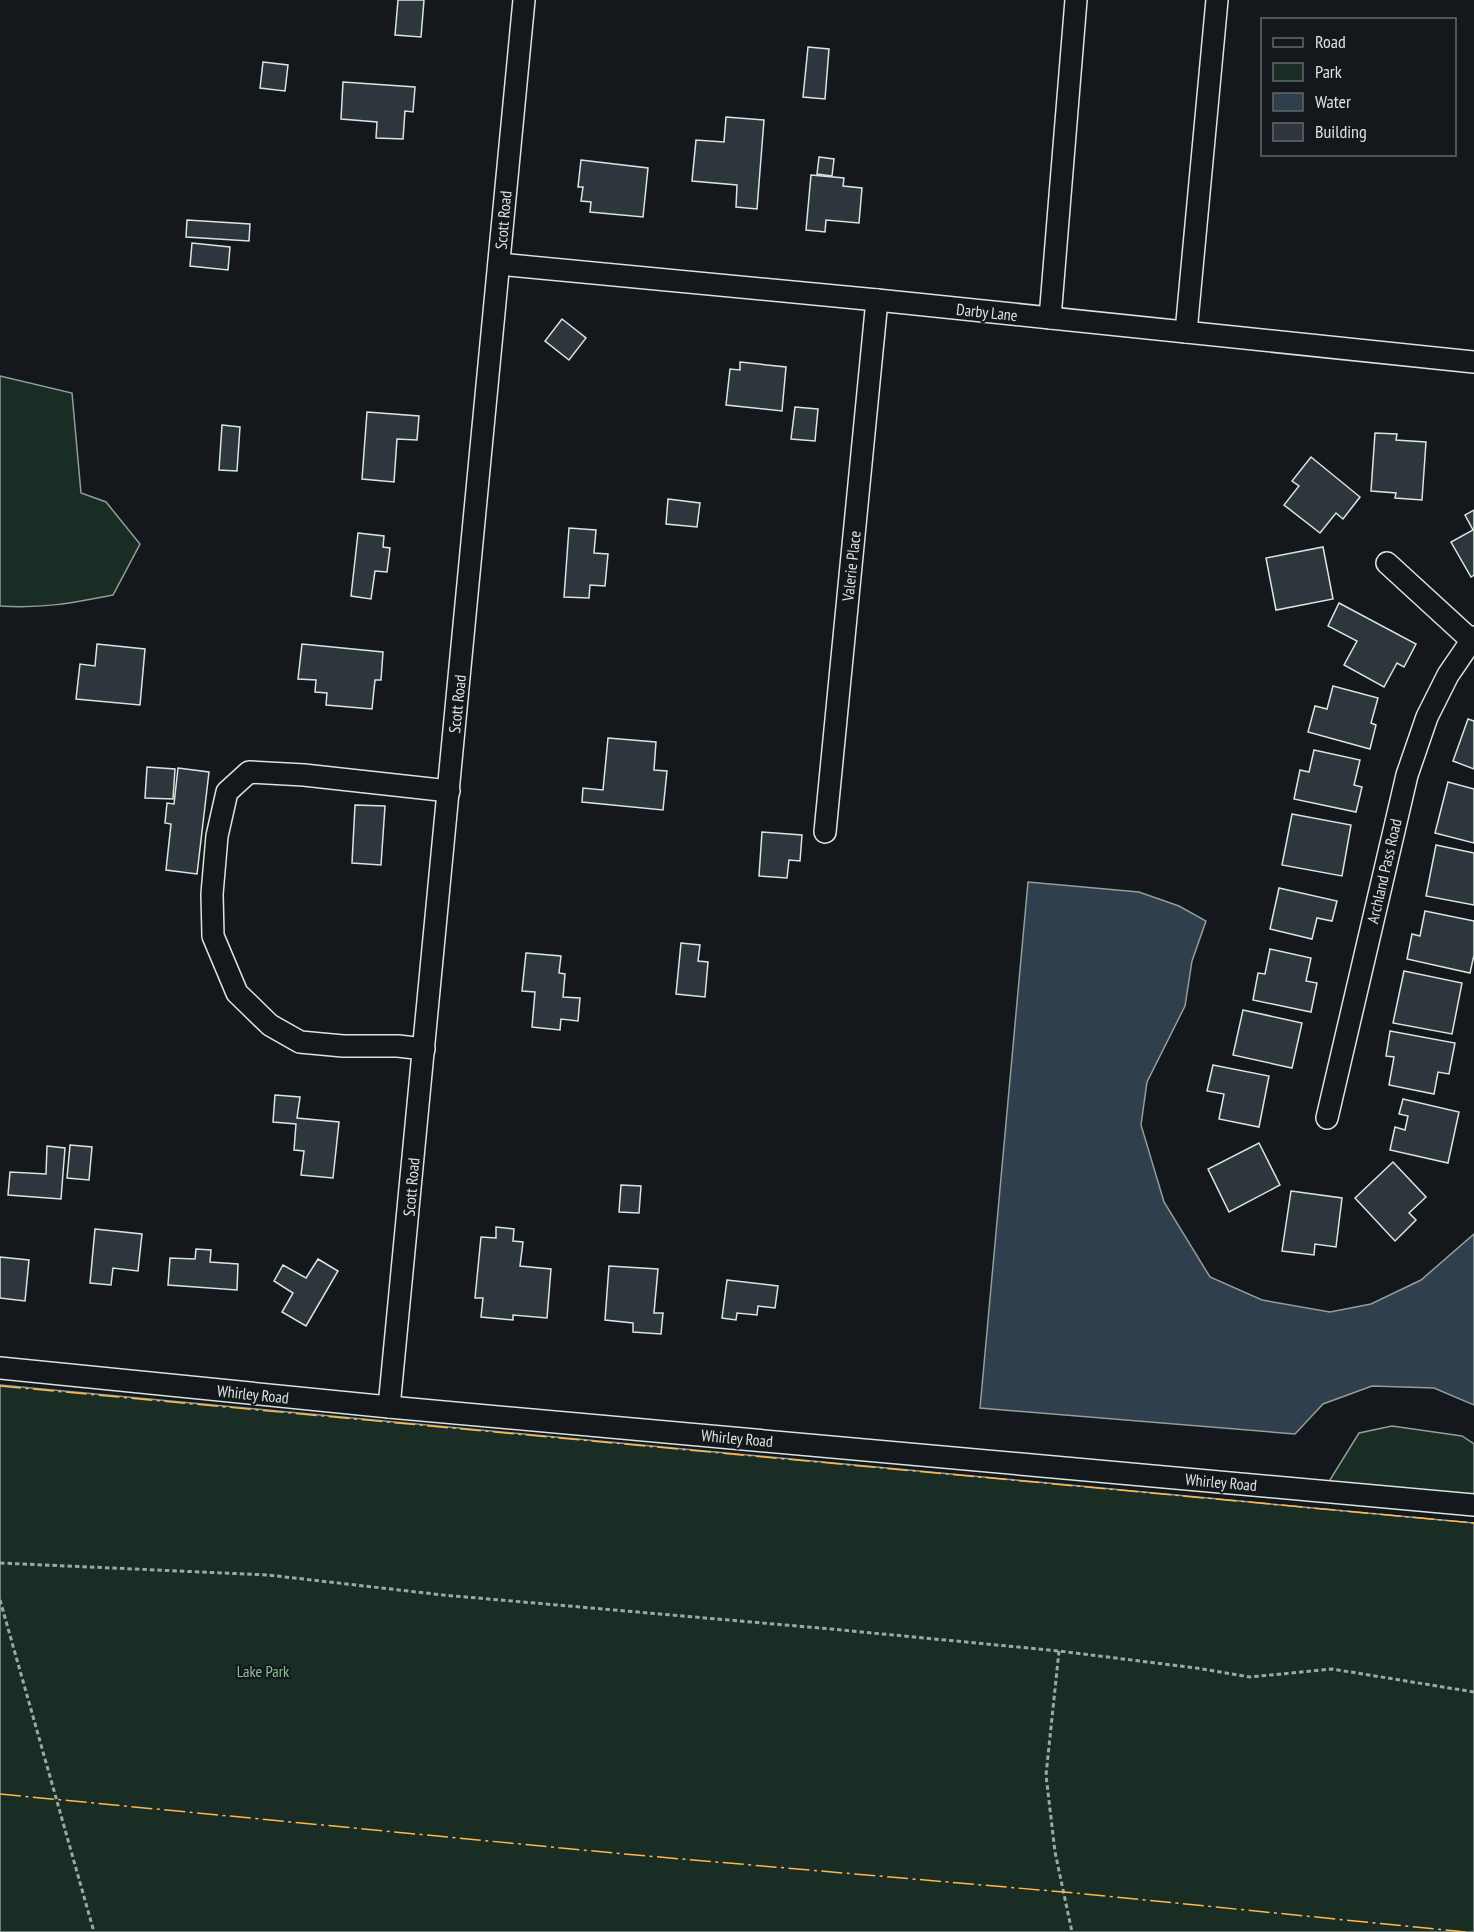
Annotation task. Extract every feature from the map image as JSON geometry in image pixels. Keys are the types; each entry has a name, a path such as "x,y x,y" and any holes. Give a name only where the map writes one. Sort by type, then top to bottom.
{"street":[{"name":"Scott Road","path":"389,1407 524,0"},
{"path":"1050,318 1076,0"},
{"path":"1186,332 1217,0"},
{"name":"Darby Lane","path":"499,264 877,300 1474,362"},
{"name":"Valerie Place","path":"825,831 877,300"},
{"path":"1387,563 1473,639"},
{"name":"Archland Pass Road","path":"1327,1118 1407,775 1427,717 1448,675 1473,639"},
{"path":"424,1049 300,1042 270,1025 237,993 213,936 212,894 217,836 227,792 249,772 323,777 448,791"},
{"name":"Whirley Road","path":"0,1368 389,1407 1474,1505"}],"path":[{"path":"0,1563 268,1575 443,1595 1059,1651 1250,1677 1332,1669 1474,1692"},
{"path":"0,1600 94,1932"},
{"path":"1059,1651 1046,1775 1055,1852 1072,1932"}],"green space":[{"path":"0,376 72,393 81,493 106,502 140,544 113,595 57,605 0,606"},
{"name":"Lake Park","path":"0,1385 1474,1523 1474,1932 0,1932"},
{"path":"1392,1426 1462,1436 1474,1444 1474,1496 1328,1483 1359,1433"}],"water":[{"path":"1028,882 1139,892 1179,906 1206,921 1192,961 1185,1006 1147,1082 1141,1125 1164,1202 1210,1277 1262,1300 1330,1312 1371,1304 1421,1280 1474,1234 1474,1405 1434,1388 1372,1386 1323,1404 1295,1434 980,1408"}],"building":[{"path":"398,0 424,0 421,37 395,35"},
{"path":"808,47 829,49 825,99 803,97"},
{"path":"263,62 288,65 285,91 260,88"},
{"path":"343,82 415,87 413,112 405,111 403,139 376,138 377,122 341,119"},
{"path":"726,117 764,120 757,209 736,207 737,185 692,181 696,140 724,142"},
{"path":"819,157 834,159 832,176 817,174"},
{"path":"581,160 648,168 643,217 590,212 591,202 581,201 583,187 578,187"},
{"path":"811,175 844,178 843,186 862,188 859,223 826,220 825,232 806,230"},
{"path":"187,220 250,224 249,241 186,237"},
{"path":"192,243 230,247 228,270 190,266"},
{"path":"562,319 586,338 569,360 545,341"},
{"path":"740,362 786,367 782,411 726,405 730,369 740,370"},
{"path":"795,407 818,409 815,441 791,439"},
{"path":"367,412 419,416 417,440 397,439 394,482 362,479"},
{"path":"222,425 240,427 237,471 219,470"},
{"path":"1375,433 1397,434 1396,440 1426,442 1422,500 1395,498 1396,493 1371,491"},
{"path":"1311,457 1360,497 1343,519 1336,513 1320,533 1284,505 1299,486 1292,481"},
{"path":"668,499 700,503 697,527 666,524"},
{"path":"1474,510 1474,575 1471,577 1451,542 1473,530 1465,515"},
{"path":"569,528 596,530 594,553 608,554 605,586 590,585 589,598 564,597"},
{"path":"358,533 384,536 383,547 390,548 387,572 375,571 371,599 351,596"},
{"path":"1323,547 1333,599 1276,610 1266,558"},
{"path":"1339,603 1416,644 1404,667 1397,663 1384,687 1344,665 1357,641 1328,626"},
{"path":"97,644 145,649 140,705 76,699 80,664 95,666"},
{"path":"302,644 383,652 381,680 375,680 372,709 326,705 327,693 315,692 316,680 298,679"},
{"path":"1333,686 1378,698 1371,723 1376,725 1370,749 1308,732 1315,706 1327,709"},
{"path":"1468,719 1474,721 1474,769 1453,761"},
{"path":"608,738 656,742 654,770 667,771 663,810 582,802 583,788 603,790"},
{"path":"1314,750 1360,760 1354,785 1362,787 1356,812 1294,799 1300,770 1309,772"},
{"path":"147,767 175,769 173,799 145,798"},
{"path":"178,768 209,772 197,874 166,870 171,824 165,823 167,803 174,804"},
{"path":"1448,782 1474,789 1474,843 1435,833"},
{"path":"355,805 385,806 381,865 352,863"},
{"path":"1292,814 1351,825 1342,876 1282,865"},
{"path":"762,832 802,835 800,861 789,860 787,878 759,876"},
{"path":"1436,845 1474,853 1474,905 1426,896"},
{"path":"1279,888 1337,901 1332,921 1317,918 1312,939 1270,929"},
{"path":"1425,911 1474,921 1474,955 1470,973 1407,959 1412,934 1420,936"},
{"path":"681,943 700,945 698,961 708,962 705,997 676,994"},
{"path":"1270,949 1311,958 1306,981 1317,983 1311,1012 1253,1000 1258,973 1265,974"},
{"path":"526,953 561,956 559,973 565,974 563,997 580,998 578,1021 561,1019 560,1030 532,1027 535,992 522,991"},
{"path":"1404,971 1462,983 1452,1034 1393,1023"},
{"path":"1243,1010 1302,1023 1292,1068 1233,1055"},
{"path":"1390,1031 1455,1043 1449,1074 1438,1072 1434,1094 1389,1085 1394,1057 1386,1056"},
{"path":"1213,1065 1269,1076 1259,1127 1219,1119 1224,1094 1207,1091"},
{"path":"275,1095 300,1097 297,1118 339,1122 333,1178 301,1175 304,1151 294,1150 296,1124 273,1122"},
{"path":"1403,1099 1459,1112 1448,1163 1390,1150 1395,1127 1405,1130 1408,1116 1399,1114"},
{"path":"1259,1143 1280,1185 1229,1212 1208,1169"},
{"path":"70,1145 92,1147 89,1180 67,1178"},
{"path":"47,1146 65,1148 61,1199 8,1195 10,1172 46,1174"},
{"path":"1393,1162 1426,1197 1409,1213 1416,1220 1395,1241 1355,1198"},
{"path":"621,1185 641,1186 639,1213 619,1212"},
{"path":"1291,1191 1342,1198 1336,1247 1315,1244 1314,1255 1282,1251"},
{"path":"496,1227 514,1229 513,1241 523,1242 520,1266 551,1269 547,1318 513,1315 513,1320 481,1317 483,1298 475,1298 481,1237 496,1238"},
{"path":"95,1229 142,1234 138,1271 113,1268 111,1285 90,1283"},
{"path":"196,1249 211,1250 210,1262 238,1264 237,1290 168,1285 170,1258 195,1259"},
{"path":"0,1257 29,1260 25,1301 0,1298"},
{"path":"318,1259 338,1271 306,1326 282,1312 293,1293 274,1281 283,1265 306,1278"},
{"path":"609,1266 658,1269 654,1313 663,1313 661,1334 633,1332 633,1323 605,1320"},
{"path":"727,1280 778,1286 775,1308 758,1306 757,1315 737,1313 736,1320 722,1318"}],"power":[{"path":"0,1386 1474,1523"},
{"path":"0,1794 624,1854 1075,1893 1466,1932"}]}
